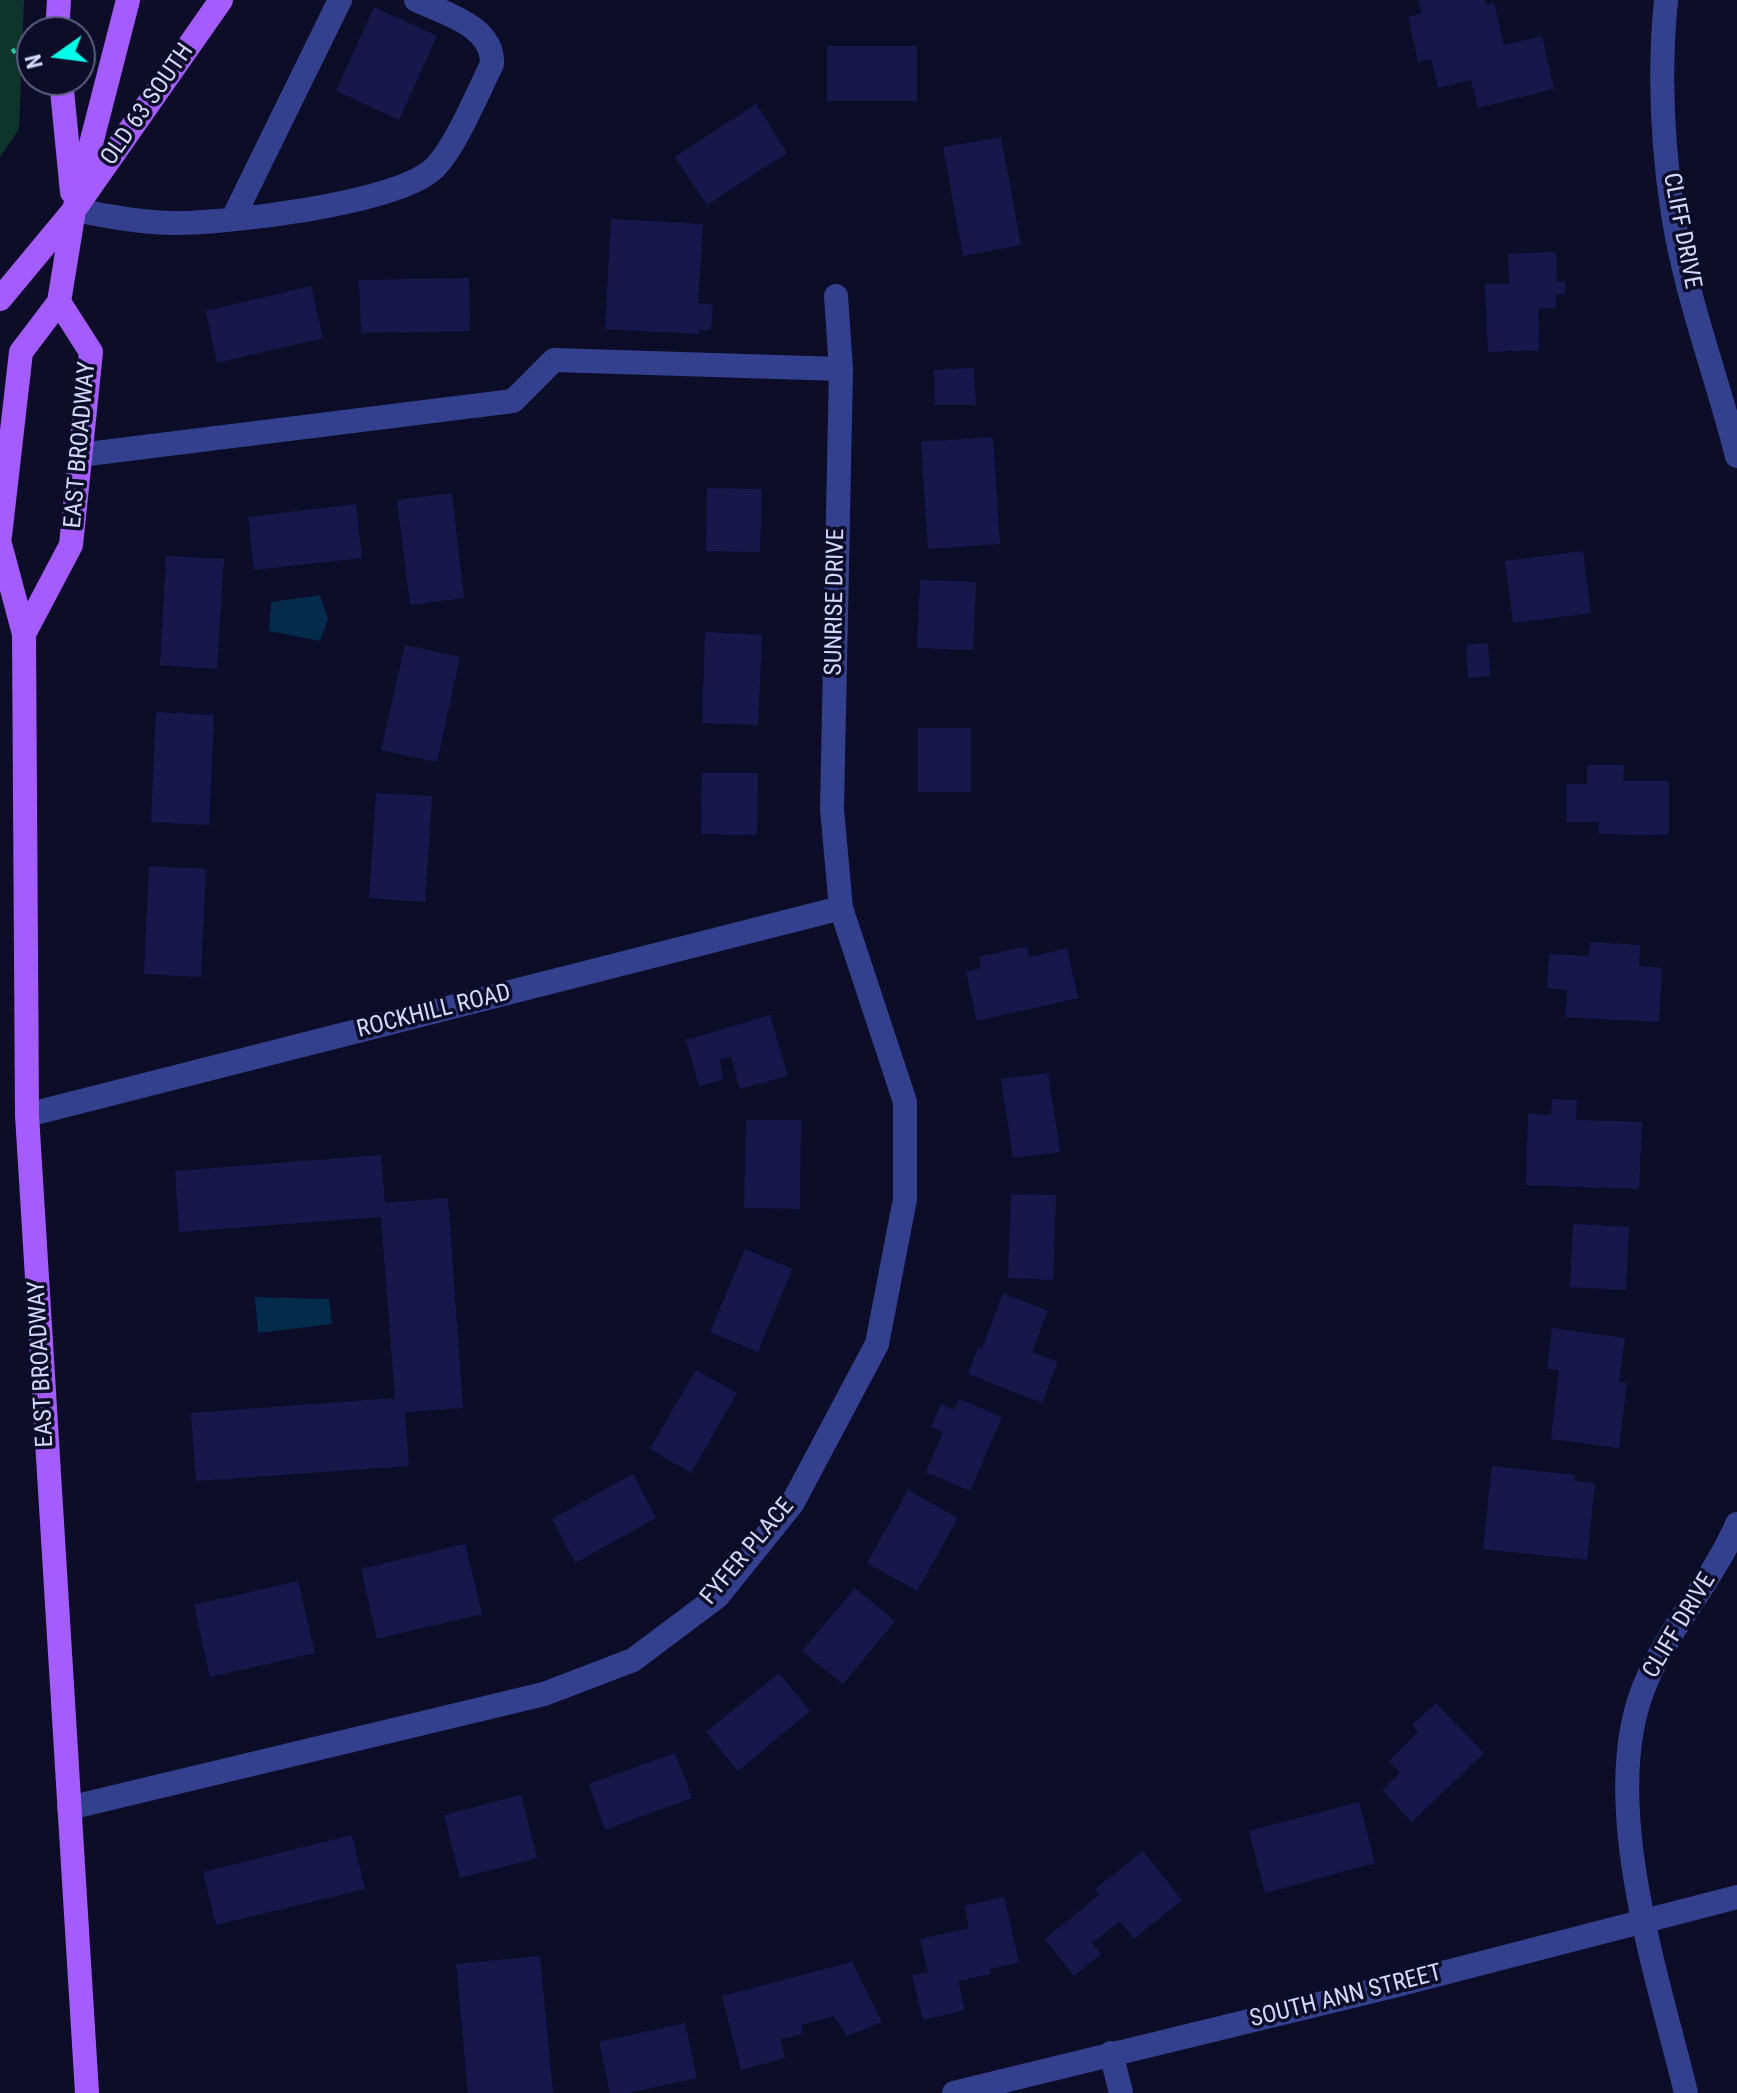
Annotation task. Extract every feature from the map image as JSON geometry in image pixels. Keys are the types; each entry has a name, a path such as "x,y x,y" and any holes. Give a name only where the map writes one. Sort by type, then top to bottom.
{"main road":[{"path":"0,536 21,352 59,302 74,210 128,0"},
{"name":"OLD 63 SOUTH","path":"0,299 74,210 221,0"},
{"path":"63,96 74,210"},
{"name":"EAST BROADWAY","path":"24,634 71,545 91,352 59,302"},
{"name":"EAST BROADWAY","path":"0,544 24,634 27,1115 87,2093"}],"street":[{"path":"233,218 340,0"},
{"path":"74,210 136,221 175,223 233,218 363,200 425,176 444,158 492,64 493,54 478,31 416,0"},
{"name":"CLIFF DRIVE","path":"1666,0 1662,62 1664,125 1673,215 1737,456"},
{"name":"SUNRISE DRIVE","path":"836,296 841,369 832,809 841,908"},
{"path":"80,455 513,401 554,360 841,369"},
{"name":"ROCKHILL ROAD","path":"27,1115 841,908"},
{"name":"FYFER PLACE","path":"69,1808 544,1694 633,1660 717,1597 792,1504 877,1344 905,1199 905,1102 841,908"},
{"name":"CLIFF DRIVE","path":"1686,2093 1644,1921 1632,1851 1626,1774 1632,1730 1645,1685 1662,1651 1709,1578 1737,1524"},
{"name":"SOUTH ANN STREET","path":"954,2093 1389,1987 1737,1897"},
{"path":"1111,2053 1121,2093"}],"path":[{"path":"12,52 16,50"}],"green space":[{"path":"0,0 24,0 23,16 16,16 19,129 0,157"}],"water":[{"path":"320,595 328,619 320,641 269,631 271,602"},
{"path":"255,1297 329,1299 332,1324 258,1333"}],"building":[{"path":"1418,0 1485,0 1486,5 1494,3 1504,45 1542,36 1554,89 1478,108 1471,80 1438,88 1431,59 1418,62 1408,17 1422,13"},
{"path":"374,7 437,36 399,120 336,91"},
{"path":"827,46 917,46 917,101 827,101"},
{"path":"756,104 787,153 707,205 675,157"},
{"path":"1001,137 1021,245 963,256 943,147"},
{"path":"611,219 703,224 698,303 713,305 711,330 699,330 699,334 605,329"},
{"path":"1556,252 1557,282 1565,281 1565,294 1556,294 1556,308 1538,309 1539,350 1488,352 1485,284 1509,284 1508,254"},
{"path":"469,278 470,331 361,333 359,280"},
{"path":"311,286 323,338 217,363 206,311"},
{"path":"974,368 976,405 935,405 934,370"},
{"path":"993,437 1000,544 928,549 921,442"},
{"path":"707,488 762,489 760,552 706,551"},
{"path":"452,493 464,598 410,605 397,500"},
{"path":"356,504 362,558 254,570 248,517"},
{"path":"1583,551 1591,613 1513,623 1505,561"},
{"path":"166,556 224,559 217,669 160,665"},
{"path":"920,580 976,582 973,650 917,648"},
{"path":"705,632 762,635 758,725 702,723"},
{"path":"1488,643 1490,676 1468,678 1466,645"},
{"path":"405,645 460,657 437,762 381,750"},
{"path":"156,712 214,715 209,825 151,822"},
{"path":"918,728 971,728 971,792 918,792"},
{"path":"1587,765 1624,765 1623,781 1669,781 1669,835 1599,834 1599,822 1567,822 1567,784 1587,784"},
{"path":"702,773 758,773 757,835 701,834"},
{"path":"376,793 432,796 425,902 369,898"},
{"path":"149,866 206,869 201,977 144,974"},
{"path":"1590,942 1640,945 1639,966 1662,968 1659,1022 1565,1017 1567,990 1547,988 1549,954 1589,956"},
{"path":"1027,946 1029,957 1067,948 1078,998 977,1021 966,972 981,968 979,957"},
{"path":"770,1015 788,1076 740,1089 731,1057 719,1060 724,1079 699,1086 686,1040"},
{"path":"1048,1073 1060,1152 1013,1158 1001,1079"},
{"path":"1552,1099 1577,1100 1576,1120 1642,1122 1639,1189 1526,1185 1528,1114 1551,1115"},
{"path":"746,1120 801,1120 800,1209 744,1208"},
{"path":"381,1155 385,1203 448,1198 463,1408 405,1412 409,1466 196,1481 191,1413 395,1398 381,1217 179,1232 175,1171"},
{"path":"1011,1194 1056,1195 1053,1280 1008,1278"},
{"path":"1573,1224 1629,1227 1626,1290 1570,1287"},
{"path":"745,1249 792,1269 758,1352 710,1332"},
{"path":"1003,1293 1048,1311 1032,1352 1058,1362 1042,1403 968,1374 978,1348 982,1349"},
{"path":"1552,1328 1625,1338 1619,1382 1627,1383 1619,1448 1551,1439 1559,1370 1547,1369"},
{"path":"696,1370 737,1393 691,1473 650,1449"},
{"path":"959,1399 1002,1417 970,1491 926,1472 943,1432 931,1427 941,1404 954,1410"},
{"path":"1492,1466 1575,1475 1574,1481 1595,1483 1587,1560 1483,1549"},
{"path":"633,1474 656,1518 575,1563 552,1519"},
{"path":"908,1490 958,1518 917,1591 867,1563"},
{"path":"465,1544 482,1614 377,1639 361,1569"},
{"path":"298,1581 315,1653 210,1677 194,1605"},
{"path":"855,1588 895,1621 843,1684 802,1651"},
{"path":"779,1673 810,1711 738,1771 706,1732"},
{"path":"1436,1703 1484,1753 1412,1822 1382,1790 1400,1773 1389,1761 1418,1732 1412,1725"},
{"path":"675,1753 692,1798 605,1830 589,1784"},
{"path":"521,1795 537,1858 460,1878 444,1815"},
{"path":"1359,1802 1375,1863 1265,1893 1249,1831"},
{"path":"352,1835 365,1889 216,1925 203,1872"},
{"path":"1143,1851 1182,1900 1134,1939 1120,1921 1092,1943 1101,1954 1074,1976 1045,1939 1099,1895 1095,1889"},
{"path":"1004,1897 1019,1962 990,1969 991,1974 958,1981 965,2010 923,2020 912,1975 928,1972 920,1939 969,1928 964,1906"},
{"path":"540,1956 553,2093 468,2093 456,1964"},
{"path":"852,1962 882,2022 847,2036 834,2016 801,2025 803,2034 780,2039 785,2058 741,2070 722,1996"},
{"path":"685,2023 697,2078 628,2093 610,2093 599,2042"}]}
